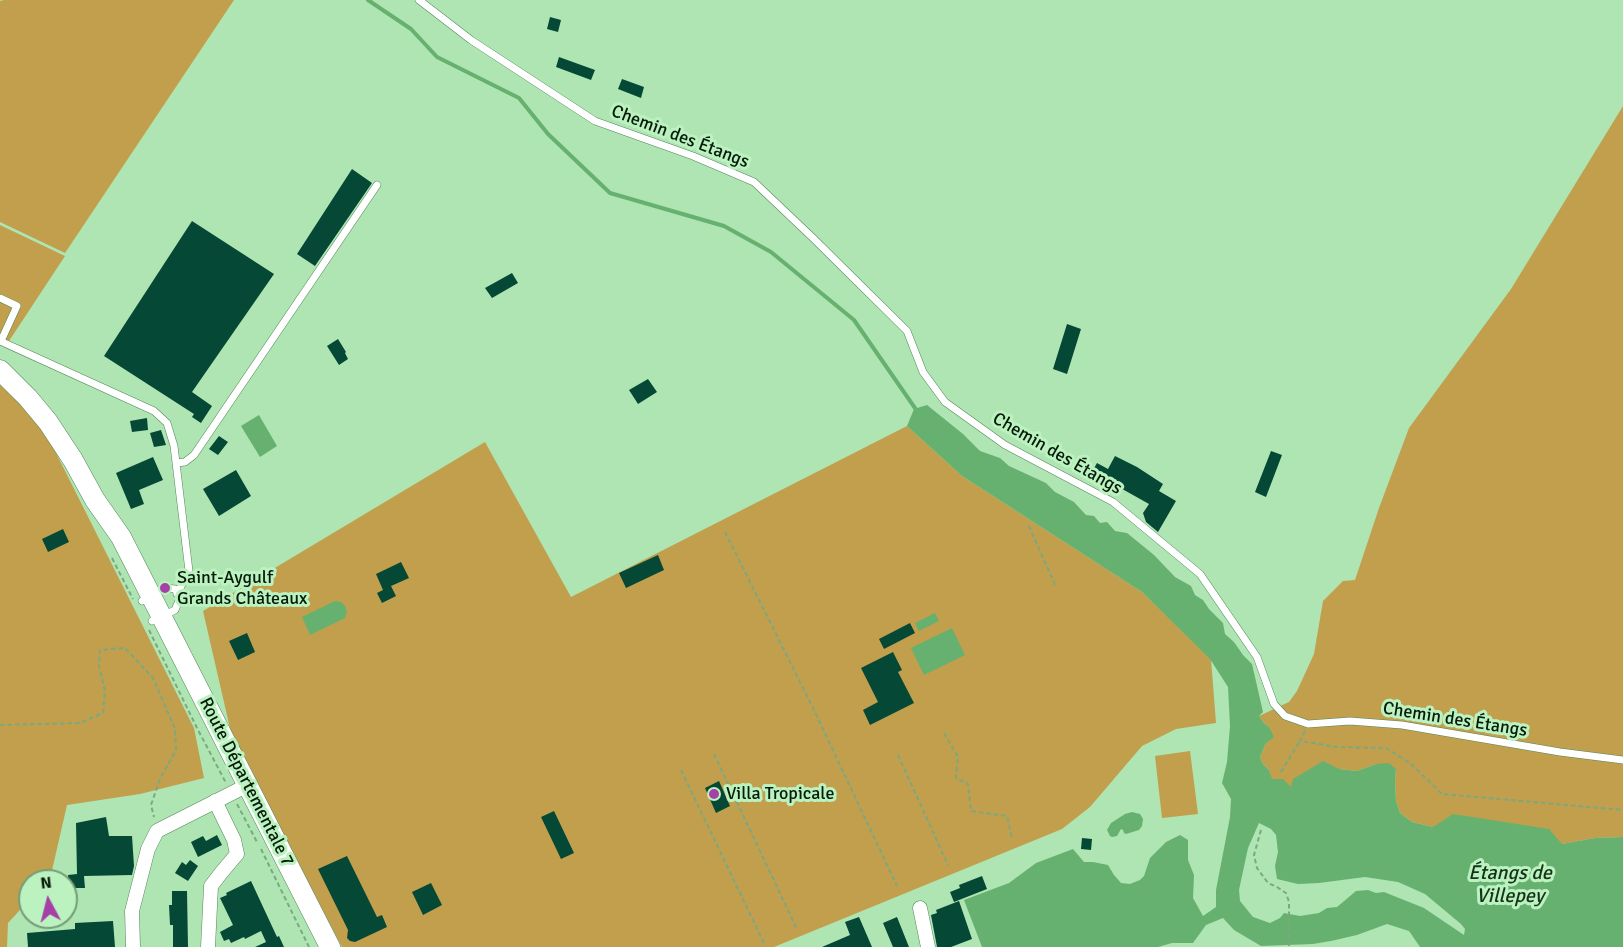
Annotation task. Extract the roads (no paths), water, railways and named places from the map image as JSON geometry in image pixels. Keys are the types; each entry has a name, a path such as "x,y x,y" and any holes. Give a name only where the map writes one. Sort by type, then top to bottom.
{"main road":[{"name":"Route Départementale 7","path":"0,370 48,422 73,460 95,500 121,537 143,601"},
{"name":"Route Départementale 7","path":"95,500 111,541 154,621 317,947"},
{"name":"Route Départementale 7","path":"241,793 330,947"}],"street":[{"path":"133,947 132,911 148,849 157,831 215,801 241,793"},
{"path":"208,947 211,886 237,854 234,840 215,801"},
{"path":"920,908 928,947"}],"lane":[{"name":"Chemin des Étangs","path":"419,0 471,40 595,121 693,156 754,182 907,331 923,372 945,402 1005,445 1113,502 1200,574 1257,657 1274,704 1285,716 1308,724 1350,721 1402,725 1560,752 1623,760"},
{"path":"176,463 185,462 194,455 377,185"},
{"path":"0,298 17,306 0,341 154,411 167,423 174,446 189,571 177,594"},
{"path":"143,601 165,588 175,589 180,598 175,610 154,621"}],"water":[{"name":"Étangs de Villepey","path":"927,405 980,451 1000,458 1009,466 1046,483 1055,492 1074,502 1086,515 1094,516 1100,523 1107,522 1115,531 1127,533 1154,555 1175,577 1191,586 1195,595 1203,600 1223,623 1225,634 1252,664 1263,712 1259,716 1274,737 1266,743 1260,757 1272,779 1283,779 1291,787 1293,779 1323,761 1339,769 1357,771 1376,764 1389,763 1396,769 1396,801 1400,813 1412,822 1433,827 1453,814 1549,829 1562,844 1595,838 1623,837 1623,947 1420,947 1409,931 1387,924 1357,935 1331,941 1261,946 1234,930 1223,918 1206,925 1193,943 1172,943 1158,947 982,947 964,900 1009,883 1036,863 1073,849 1084,862 1108,865 1121,883 1130,884 1144,876 1150,858 1166,842 1180,835 1188,840 1188,860 1194,875 1193,898 1203,916 1216,907 1216,890 1230,817 1231,799 1222,783 1227,762 1230,726 1228,687 1210,659 1142,592 962,476 907,426 914,409","holes":["1259,823 1271,829 1276,835 1277,879 1298,884 1365,877 1398,882 1425,894 1461,924 1465,929 1464,935 1424,908 1384,892 1376,893 1368,890 1356,891 1337,907 1327,908 1319,913 1300,916 1284,913 1270,923 1253,917 1240,901 1239,890 1248,848"]},
{"path":"259,415 277,446 260,457 241,426"},
{"path":"335,601 345,606 347,611 345,618 310,635 302,617"},
{"path":"935,613 939,621 919,631 915,623"},
{"path":"952,628 965,655 924,675 911,648"},
{"path":"1132,812 1140,814 1143,819 1139,830 1126,834 1121,829 1117,836 1110,836 1107,830 1111,823"}],"waterway":[{"path":"368,0 411,29 437,57 519,98 548,134 610,193 724,226 771,252 854,320 917,411"}],"place":[{"name":"Saint-Aygulf Grands Châteaux","path":"165,588"},
{"name":"Villa Tropicale","path":"714,794"}]}
